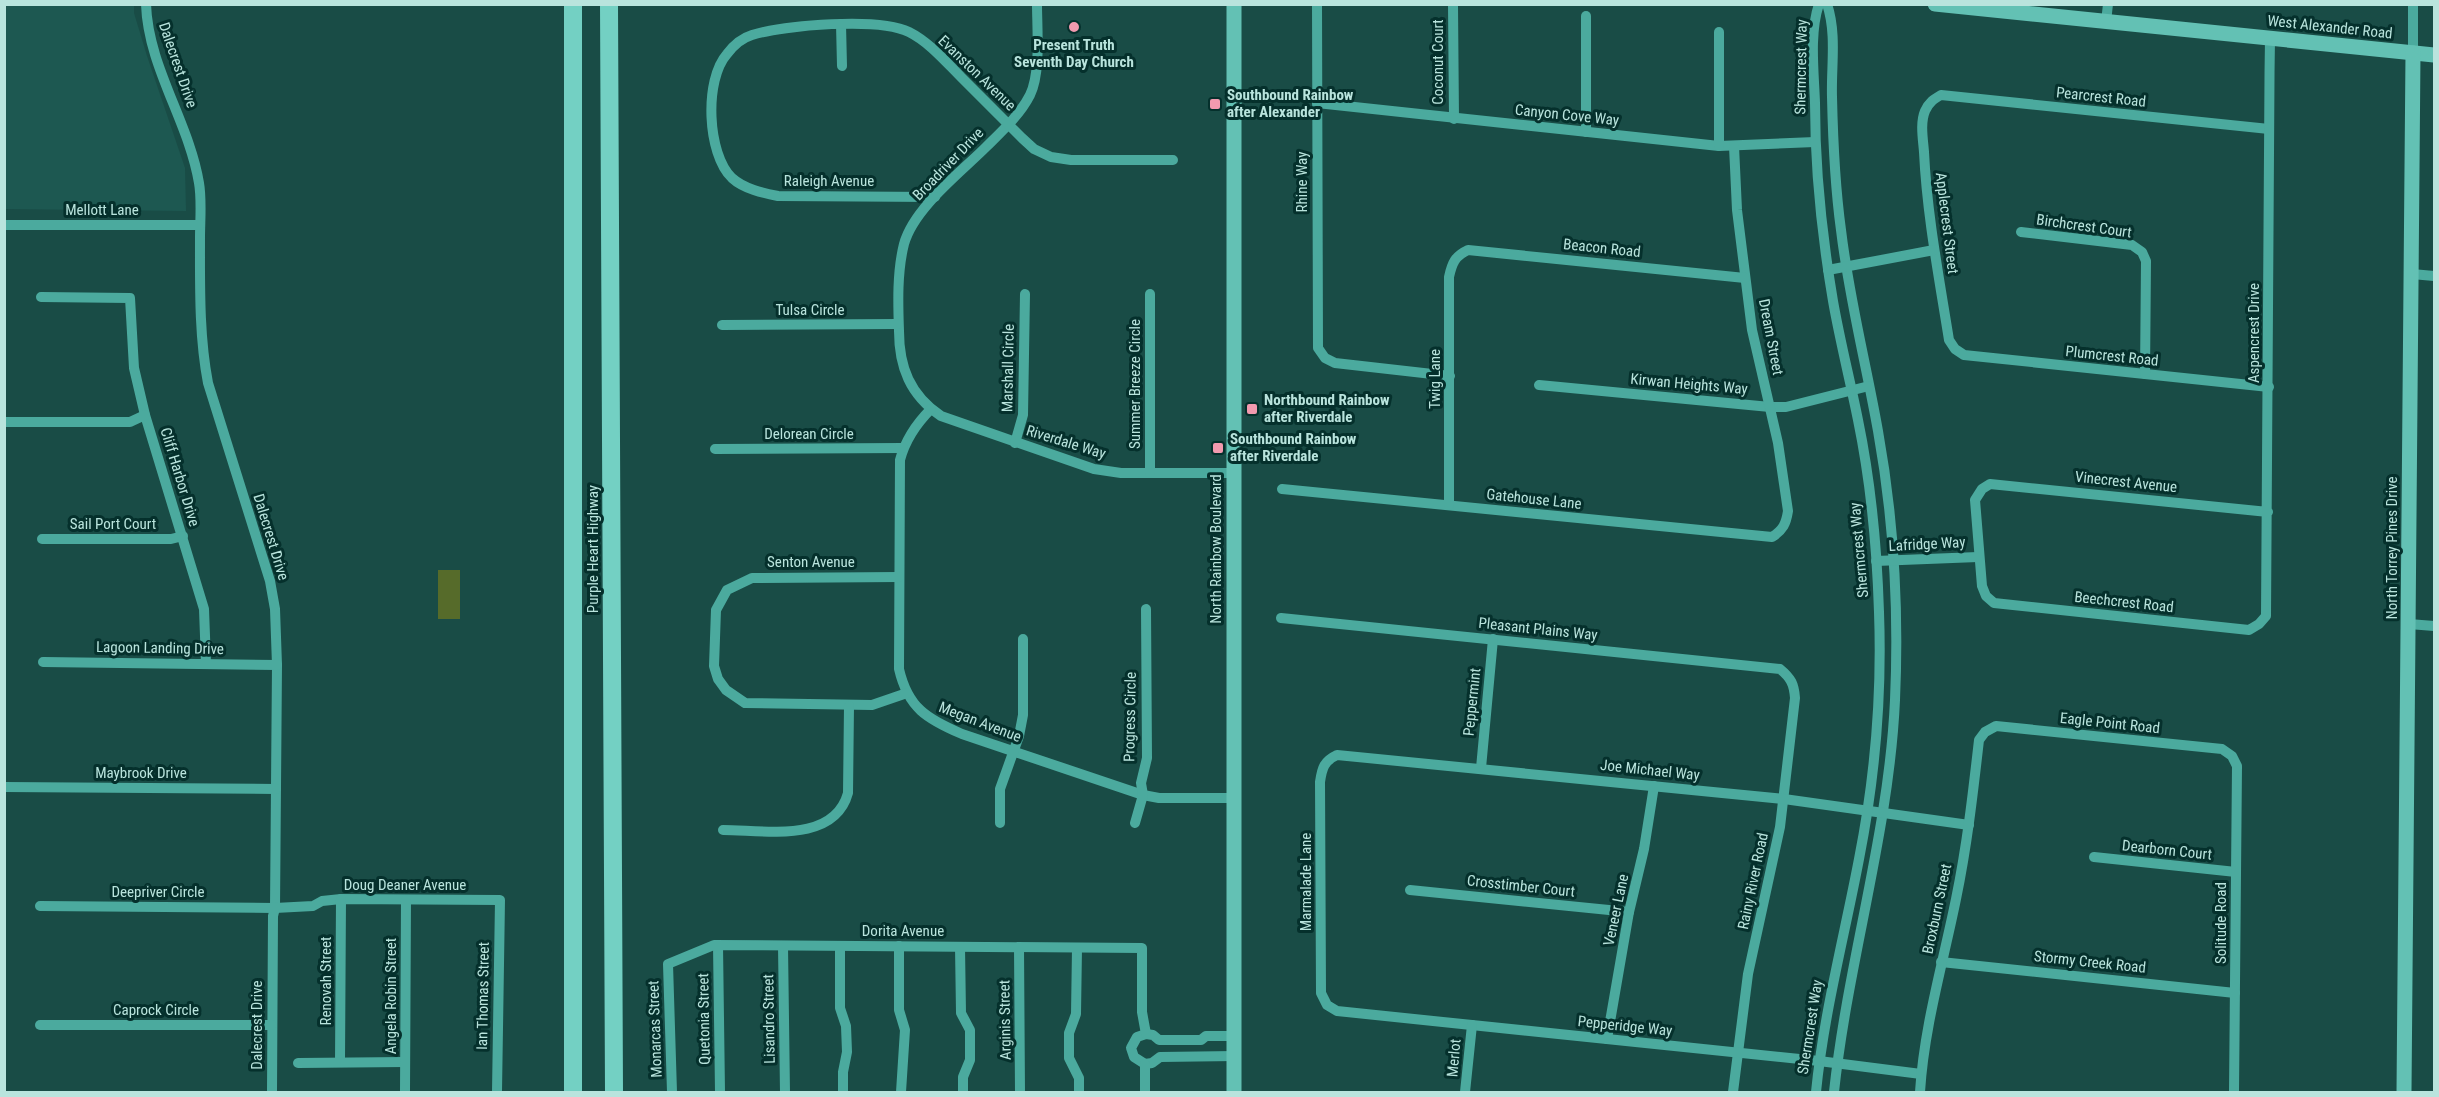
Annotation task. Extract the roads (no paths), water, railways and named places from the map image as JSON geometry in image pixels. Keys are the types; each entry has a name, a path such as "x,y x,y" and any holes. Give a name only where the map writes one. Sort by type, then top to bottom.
{"highway":[{"name":"Purple Heart Highway","path":"573,4 573,1092"},
{"name":"Purple Heart Highway","path":"609,4 614,1092"}],"main road":[{"name":"North Rainbow Boulevard","path":"1234,4 1234,1092"},
{"name":"West Alexander Road","path":"1935,4 2434,55"},
{"name":"North Torrey Pines Drive","path":"2404,1092 2413,53"}],"street":[{"name":"Dalecrest Drive","path":"147,4 147,20 158,62 188,140 200,185 203,359 208,383 270,581 275,609 277,665 272,1092"},
{"name":"Broadriver Drive","path":"931,409 908,381 899,354 899,285 904,243 919,216 935,197 1008,124 1030,95 1036,70 1037,4"},
{"name":"Rhine Way","path":"1317,4 1318,348 1325,358 1335,363 1450,376"},
{"name":"Shermcrest Way","path":"1816,1092 1832,981 1867,809 1879,683 1879,612 1869,485 1828,270 1815,142 1815,18 1819,4"},
{"name":"Shermcrest Way","path":"1827,4 1833,21 1834,165 1845,266 1885,478 1896,602 1895,698 1890,772 1870,890 1850,981 1834,1092"},
{"path":"2106,22 2108,4"},
{"name":"North Torrey Pines Drive","path":"2413,4 2413,53"},
{"name":"Coconut Court","path":"1453,5 1454,119"},
{"path":"1586,16 1586,132"},
{"name":"Evanston Avenue","path":"729,175 716,149 713,132 713,91 717,70 725,55 739,41 751,35 822,24 888,25 909,32 937,53 1034,148 1051,157 1071,160 1173,160"},
{"path":"841,24 842,66"},
{"path":"1719,32 1719,146"},
{"name":"Aspencrest Drive","path":"2259,624 2266,616 2268,512 2270,39"},
{"name":"Pearcrest Road","path":"1931,101 1941,96 2268,129"},
{"name":"Applecrest Street","path":"1931,101 1924,112 1923,124 1926,185 1949,340 1955,349"},
{"name":"Canyon Cove Way","path":"1317,104 1719,146 1815,142"},
{"name":"Dream Street","path":"1734,146 1737,210 1752,330 1770,407 1788,511 1782,531"},
{"name":"Raleigh Avenue","path":"729,175 758,192 778,196 935,197"},
{"name":"Mellott Lane","path":"4,225 200,225"},
{"name":"Birchcrest Court","path":"2021,232 2132,245 2142,252 2146,261 2145,374"},
{"name":"Beacon Road","path":"1457,255 1468,250 1745,278"},
{"path":"1828,270 1934,250"},
{"name":"Twig Lane","path":"1449,506 1449,277 1457,255"},
{"path":"2412,274 2434,276"},
{"name":"Marshall Circle","path":"1015,442 1023,416 1024,294"},
{"name":"Summer Breeze Circle","path":"1150,294 1150,473"},
{"name":"Cliff Harbor Drive","path":"41,297 130,298 134,368 145,415 204,609 206,663"},
{"name":"Tulsa Circle","path":"722,325 898,324"},
{"name":"Plumcrest Road","path":"1955,349 1964,355 2269,387"},
{"name":"Kirwan Heights Way","path":"1539,385 1770,407 1786,407 1869,386"},
{"name":"Riverdale Way","path":"931,409 941,416 1094,469 1121,473 1234,473"},
{"path":"723,830 797,830 817,827 839,813 846,802 848,793 849,706 872,705 907,693 899,669 900,460 903,448 921,419 931,409"},
{"path":"4,422 130,422 145,415"},
{"name":"Delorean Circle","path":"715,449 903,448"},
{"name":"Vinecrest Avenue","path":"1978,557 1975,500 1982,489 1990,484 2268,512"},
{"name":"Gatehouse Lane","path":"1282,489 1772,537 1782,531"},
{"name":"Sail Port Court","path":"42,539 171,539 183,536"},
{"name":"Lafridge Way","path":"1876,561 1978,557"},
{"name":"Beechcrest Road","path":"1978,557 1982,586 1986,597 1994,603 2249,630 2259,624"},
{"name":"Senton Avenue","path":"849,706 745,703 726,690 718,679 714,666 716,610 727,590 752,578 899,577"},
{"name":"Progress Circle","path":"1135,823 1143,795 1141,783 1147,758 1146,609"},
{"name":"Pleasant Plains Way","path":"1281,618 1780,669 1789,677"},
{"path":"2409,624 2434,626"},
{"path":"1000,823 1000,789 1014,752 1023,715 1023,639"},
{"name":"Peppermint","path":"1480,768 1493,639"},
{"name":"Lagoon Landing Drive","path":"43,662 277,665"},
{"name":"Rainy River Road","path":"1732,1092 1748,974 1784,799 1795,698 1794,686 1789,677"},
{"name":"Megan Avenue","path":"907,693 925,716 936,723 1143,795 1160,798 1235,798"},
{"name":"Eagle Point Road","path":"1984,732 1996,726 2222,749 2232,756"},
{"name":"Broxburn Street","path":"1920,1092 1926,1037 1956,898 1969,825 1979,740 1984,732"},
{"name":"Joe Michael Way","path":"1328,759 1337,755 1784,799 1969,825"},
{"name":"Solitude Road","path":"2232,756 2237,766 2234,1092"},
{"name":"Marmalade Lane","path":"1327,1005 1321,993 1320,782 1322,768 1328,759"},
{"name":"Veneer Lane","path":"1607,1040 1654,786"},
{"name":"Maybrook Drive","path":"4,788 276,789"},
{"name":"Dearborn Court","path":"2094,857 2236,872"},
{"name":"Crosstimber Court","path":"1410,890 1629,912"},
{"name":"Doug Deaner Avenue","path":"275,908 314,906 322,901 341,899 500,900"},
{"name":"Renovah Street","path":"340,1062 341,899"},
{"name":"Angela Robin Street","path":"405,1092 406,900"},
{"name":"Ian Thomas Street","path":"496,1092 500,900"},
{"name":"Deepriver Circle","path":"40,906 275,908"},
{"name":"Dorita Avenue","path":"668,964 718,945 1142,948 1142,1012 1146,1034"},
{"name":"Quetonia Street","path":"718,945 720,1092"},
{"name":"Lisandro Street","path":"783,946 785,1092"},
{"path":"840,946 840,1008 846,1026 847,1052 843,1072 843,1092"},
{"path":"899,946 899,1010 904,1030 901,1092"},
{"path":"960,947 961,1013 970,1030 970,1060 963,1077 963,1092"},
{"name":"Arginis Street","path":"1019,947 1020,1092"},
{"path":"1077,948 1076,1014 1069,1033 1069,1058 1078,1078 1079,1092"},
{"name":"Stormy Creek Road","path":"1941,962 2235,993"},
{"name":"Monarcas Street","path":"668,964 672,1092"},
{"name":"Pepperidge Way","path":"1327,1005 1337,1011 1819,1061 1921,1074"},
{"name":"Caprock Circle","path":"40,1025 272,1024"},
{"name":"Merlot","path":"1465,1092 1472,1025"},
{"path":"1235,1036 1206,1036 1201,1040 1159,1040 1146,1034 1137,1037 1131,1048 1134,1057 1145,1064 1156,1061 1160,1057 1235,1056"},
{"path":"298,1063 405,1062"},
{"path":"1145,1064 1145,1092"}],"place":[{"name":"Present Truth Seventh Day Church","path":"1074,27"},
{"name":"Southbound Rainbow after Alexander","path":"1215,104"},
{"name":"Northbound Rainbow after Riverdale","path":"1252,409"},
{"name":"Southbound Rainbow after Riverdale","path":"1218,448"}]}
